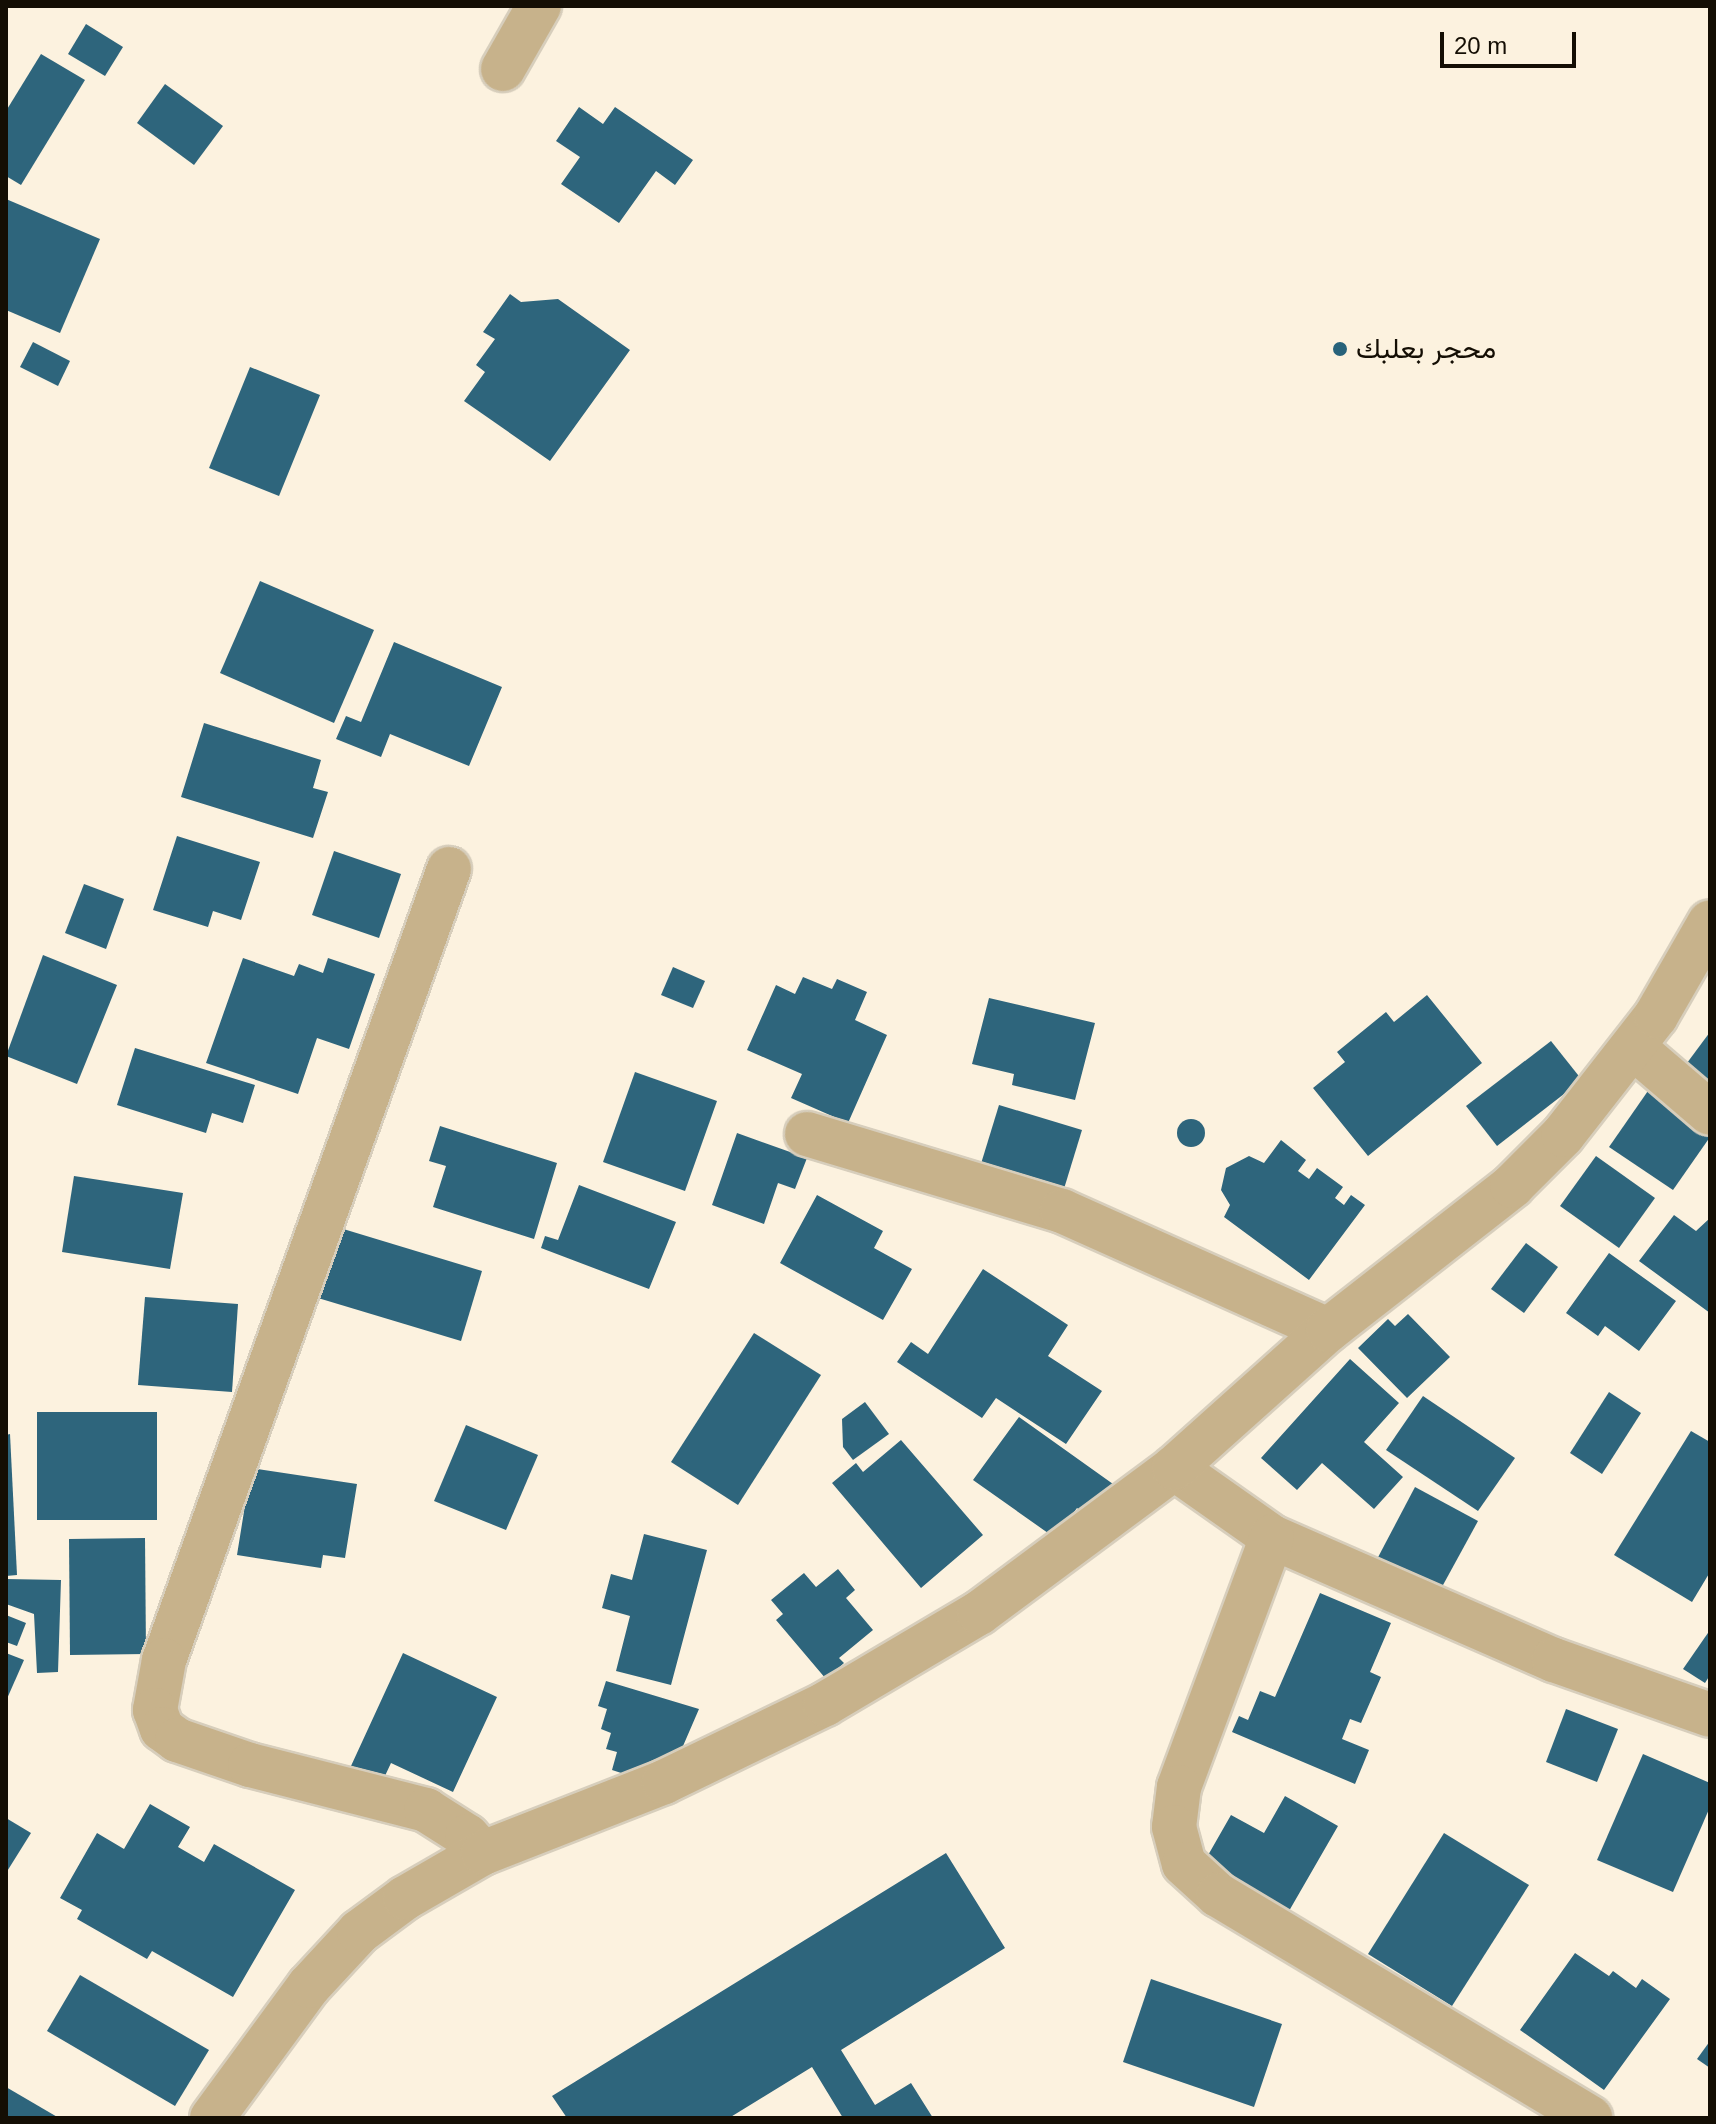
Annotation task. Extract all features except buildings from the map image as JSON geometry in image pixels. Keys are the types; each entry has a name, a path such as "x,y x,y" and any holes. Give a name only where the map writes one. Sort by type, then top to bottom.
{"street":[{"path":"503,69 539,6"},
{"path":"449,869 164,1660 155,1710 162,1729 177,1740 250,1765 426,1810 467,1836 483,1853"},
{"path":"212,2118 309,1986 359,1932 405,1898 483,1853 664,1782 825,1704 979,1613 1174,1468 1328,1330 1512,1186 1563,1135 1633,1047 1710,922"},
{"path":"1633,1047 1710,1113"},
{"path":"807,1134 1062,1211 1328,1330"},
{"path":"1174,1468 1272,1537 1554,1660 1710,1715"},
{"path":"1272,1537 1179,1787 1174,1827 1184,1864 1218,1895 1590,2118"}],"place":[{"name":"محجر بعلبك","path":"1340,349"}]}
